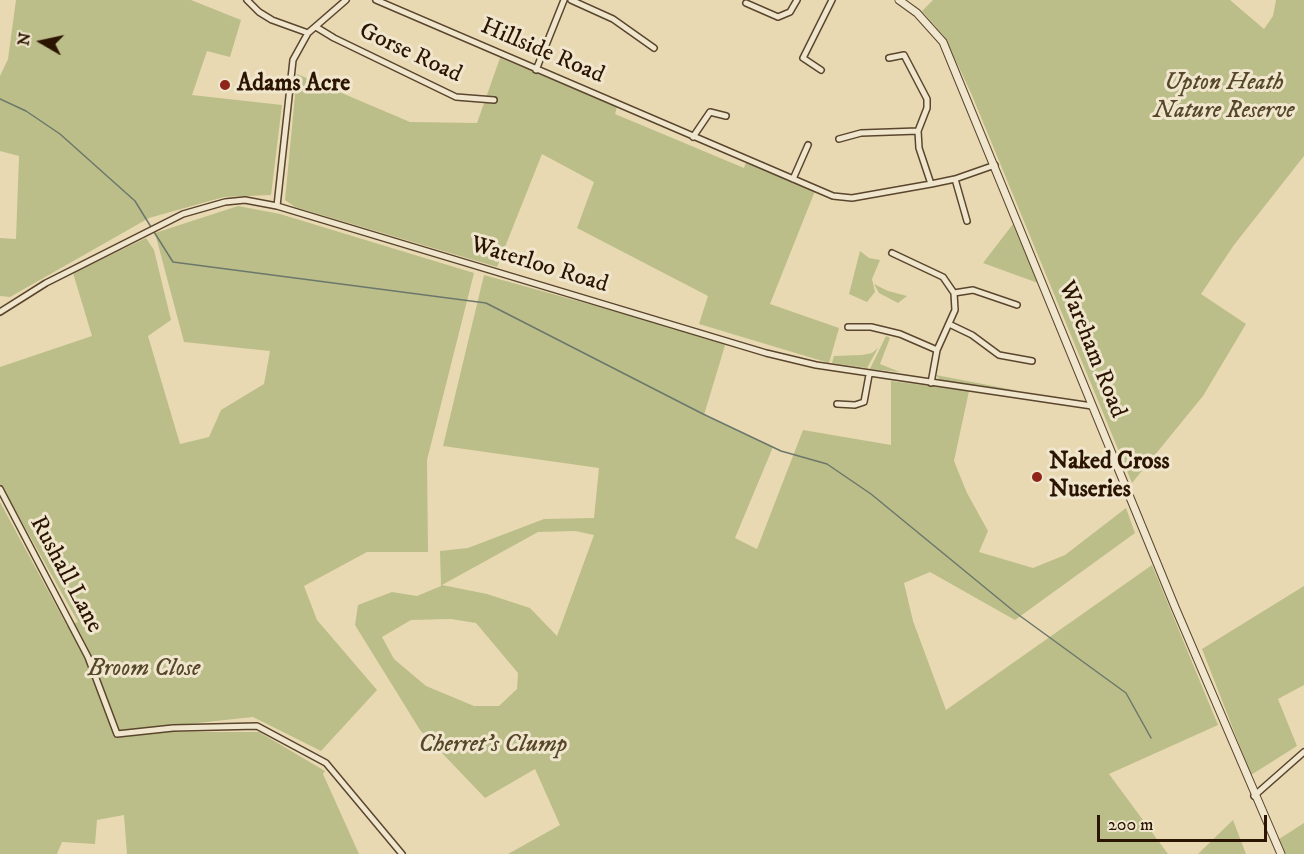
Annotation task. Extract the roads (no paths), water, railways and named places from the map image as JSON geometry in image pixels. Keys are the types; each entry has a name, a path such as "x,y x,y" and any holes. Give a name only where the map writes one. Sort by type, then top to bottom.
{"street":[{"path":"247,0 259,12 272,20 308,33"},
{"path":"277,206 293,60 308,33 346,0"},
{"name":"Hillside Road","path":"377,0 833,196 852,198 932,184 955,179 995,165"},
{"path":"536,70 564,0"},
{"path":"571,0 613,19 654,48"},
{"path":"746,3 778,17 790,12 797,0"},
{"path":"821,69 803,58 832,0"},
{"name":"Wareham Road","path":"899,0 917,13 943,42 1254,796 1281,854"},
{"name":"Gorse Road","path":"316,27 333,38 456,97 494,100"},
{"path":"889,58 904,55 927,99 927,108 918,131 920,148 932,184"},
{"path":"693,137 710,111 726,116"},
{"path":"839,139 861,133 918,131"},
{"path":"793,179 808,145"},
{"path":"955,179 967,221"},
{"name":"Waterloo Road","path":"0,312 46,283 183,214 225,202 245,200 277,206 766,353 869,375 1092,406"},
{"path":"892,253 944,277 954,293 955,310 937,350 931,383"},
{"path":"954,293 973,290 1017,305"},
{"path":"949,324 972,336 999,355 1032,361"},
{"path":"848,327 871,327 900,334 937,350"},
{"path":"837,404 855,405 864,402 869,375"},
{"name":"Rushall Lane","path":"0,489 88,657 117,734 173,728 256,726 326,763 402,854"},
{"path":"1254,796 1304,752"}],"waterway":[{"path":"0,99 26,111 60,134 135,201 151,227"},
{"path":"154,232 173,262 486,303 703,414 781,451 827,464 871,494 1016,613 1126,693 1151,738"}],"place":[{"name":"Adams Acre","path":"225,85"},
{"name":"Naked Cross Nuseries","path":"1037,477"}],"park label":[{"name":"Upton Heath Nature Reserve","path":"1224,98"},
{"name":"Broom Close","path":"144,670"},
{"name":"Cherret's Clump","path":"493,746"}]}
